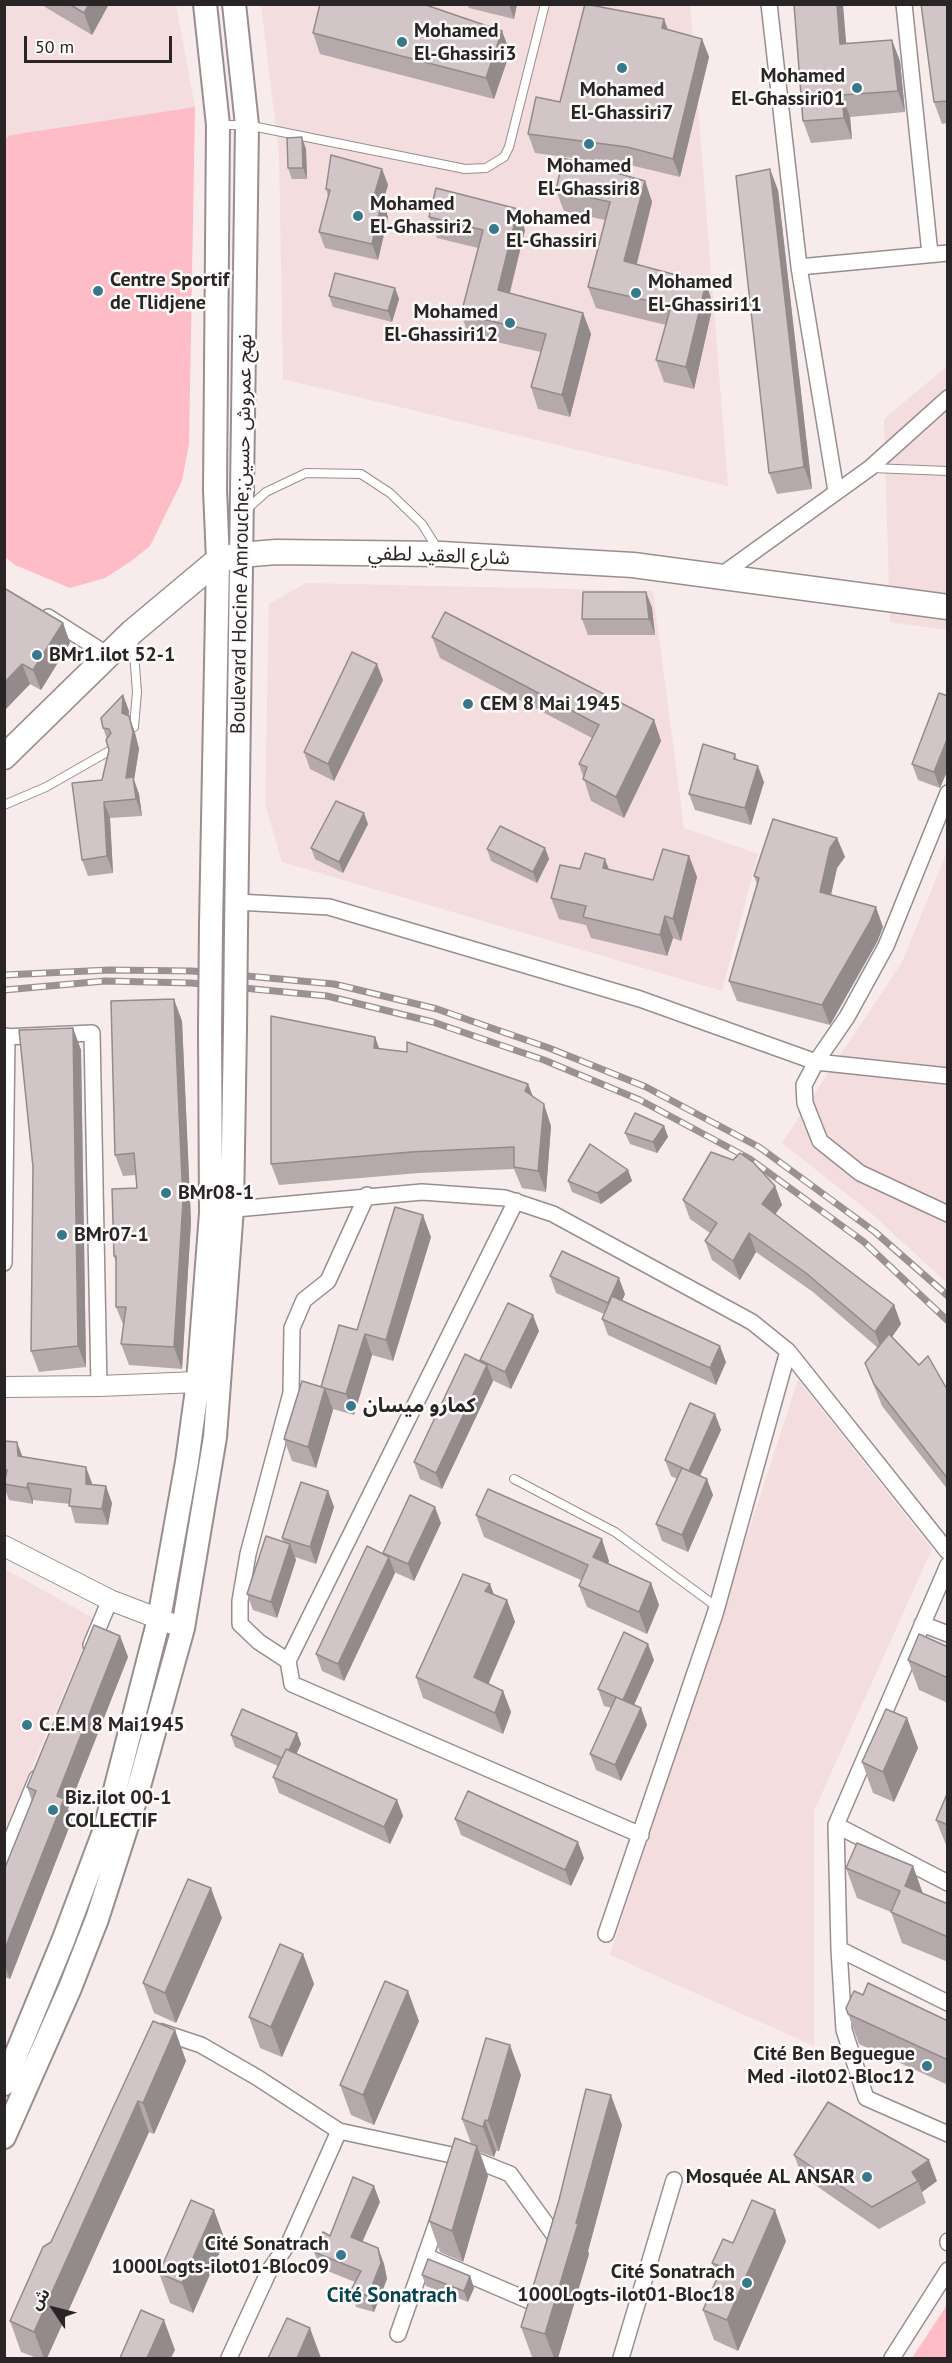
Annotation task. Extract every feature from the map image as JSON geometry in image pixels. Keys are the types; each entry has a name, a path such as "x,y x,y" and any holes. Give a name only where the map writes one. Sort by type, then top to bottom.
{"main road":[{"name":"Boulevard Hocine Amrouche;نهج عمروش حسين","path":"205,4 218,125 215,490 228,552 237,902 236,1028 222,1210"},
{"name":"Boulevard Hocine Amrouche;نهج عمروش حسين","path":"222,1210 210,1028 211,926 228,552 237,523 247,125 239,31 234,4"},
{"name":"شارع العقيد لطفي","path":"228,552 441,554 633,565 948,607"},
{"path":"4,757 132,632 228,552"},
{"path":"4,2084 63,1941 105,1829 159,1619 187,1462 222,1210"},
{"path":"4,2137 70,1988 97,1919 134,1804 183,1629 215,1437 222,1210"}],"street":[{"path":"769,4 799,267 836,491"},
{"path":"904,4 930,254"},
{"path":"799,267 948,253"},
{"path":"720,576 870,468 948,398"},
{"path":"33,607 108,655"},
{"path":"948,793 886,946 848,1017 816,1062 804,1085 805,1103 820,1141 860,1173 948,1214"},
{"path":"237,902 329,906 640,999 816,1062 948,1076"},
{"path":"4,1263 6,1037 92,1033 99,1386"},
{"path":"222,1210 367,1195 422,1192 505,1198 553,1214 752,1322 788,1351 948,1552"},
{"path":"288,1661 259,1642 240,1624 240,1601 248,1554 291,1393 292,1328 304,1300 328,1281 367,1195"},
{"path":"516,1202 288,1661 292,1684 640,1835"},
{"path":"606,1934 717,1607 788,1351"},
{"path":"4,1387 198,1382"},
{"path":"4,1546 110,1600 183,1629"},
{"path":"948,1565 836,1825 843,2030 866,2098 948,2134"},
{"path":"83,1664 110,1600"},
{"path":"922,1624 948,1634"},
{"path":"4,1857 44,1760"},
{"path":"836,1825 948,1883"},
{"path":"839,1949 948,2003"},
{"path":"152,2053 162,2032 201,2045 258,2078 339,2131 457,2163 476,2160 510,2174 556,2239"},
{"path":"229,2358 269,2271 290,2241 339,2131"},
{"path":"621,2358 674,2180"},
{"path":"398,2334 444,2201"},
{"path":"425,2256 539,2305"},
{"path":"892,2358 948,2270"}],"lane":[{"path":"218,125 247,125 465,169 486,168 496,164 509,147 545,4"},
{"path":"870,468 948,471"},
{"path":"237,523 266,492 306,473 361,474 390,493 422,524 441,554"},
{"path":"132,632 137,692 134,727"},
{"path":"4,805 46,787 111,750"},
{"path":"514,1479 615,1532 717,1607"}],"shaded area":[{"path":"4,5 176,5 195,107 11,135 5,139"},
{"name":"Mohamed El-Ghassiri","path":"261,5 690,5 728,486 283,379 279,154"},
{"name":"Centre Sportif de Tlidjene","path":"195,107 189,444 182,481 150,546 105,578 70,588 15,565 5,557 5,139 11,135"},
{"path":"947,366 947,630 890,622 884,419"},
{"name":"CEM 8 Mai 1945","path":"306,583 653,591 684,828 758,854 722,991 282,862 265,804 269,604"},
{"path":"947,852 947,1283 872,1214 782,1143 902,962"},
{"path":"798,1380 932,1549 814,1811 814,2046 610,1955"},
{"name":"C.E.M 8 Mai1945","path":"5,1569 95,1619 5,1831"},
{"path":"947,2305 947,2358 912,2358"}],"building":[{"path":"69,4 89,4 84,13"},
{"name":"Mohamed El-Ghassiri3","path":"320,4 423,4 502,31 486,78 313,33"},
{"path":"585,4 664,19 662,28 702,39 673,159 627,147 528,134 536,97 560,102"},
{"name":"Mohamed El-Ghassiri01","path":"794,4 837,4 840,44 892,40 898,91 842,95 844,118 803,121"},
{"path":"921,4 948,4 948,101 934,102"},
{"path":"302,137 303,168 288,168 287,138"},
{"name":"Mohamed El-Ghassiri2","path":"331,155 382,169 373,199 382,201 372,244 319,232 330,190 326,189"},
{"path":"563,158 645,181 624,261 706,283 686,367 656,360 671,306 588,287 610,202 556,190"},
{"path":"770,169 804,467 769,473 736,176"},
{"path":"436,188 518,209 498,290 583,313 562,395 531,387 546,334 461,314 483,230 429,217"},
{"path":"335,273 395,288 388,311 329,296"},
{"path":"4,588 63,623 33,670 22,664 4,683"},
{"path":"583,592 646,592 649,619 582,619"},
{"path":"445,612 654,720 616,797 583,779 587,767 579,764 599,725 432,637"},
{"path":"352,652 377,664 328,764 304,752"},
{"path":"939,693 948,696 948,737 934,772 912,764"},
{"path":"123,695 122,713 129,716 133,732 126,778 133,777 136,799 104,802 107,856 82,860 72,783 102,780 109,750 106,740 111,733 109,729 103,728 101,718"},
{"path":"703,744 735,754 734,759 758,766 745,808 689,794"},
{"path":"336,801 364,813 339,862 311,848"},
{"path":"773,819 837,838 830,848 820,892 876,907 870,922 822,1005 729,981 759,878 754,876"},
{"path":"500,826 545,848 533,872 487,849"},
{"path":"663,849 689,856 673,919 665,916 660,935 583,917 586,906 551,898 560,865 580,869 585,853 605,859 603,868 653,880"},
{"name":"BMr08-1","path":"174,999 183,1201 174,1347 121,1344 126,1307 116,1307 112,1189 137,1188 134,1153 115,1155 111,1001"},
{"path":"271,1016 375,1037 374,1048 407,1052 407,1042 528,1084 525,1091 544,1104 538,1171 514,1167 514,1147 411,1152 271,1164"},
{"name":"BMr07-1","path":"73,1028 78,1346 31,1351 33,1167 19,1030"},
{"path":"635,1113 664,1126 653,1142 625,1133"},
{"path":"590,1144 628,1170 597,1193 568,1181"},
{"path":"711,1152 733,1160 740,1153 754,1163 775,1186 762,1204 894,1305 875,1332 806,1273 749,1233 733,1261 705,1241 717,1223 683,1200"},
{"path":"395,1207 423,1215 386,1340 365,1334 346,1394 321,1387 339,1325 357,1330"},
{"path":"562,1251 619,1278 608,1303 550,1276"},
{"path":"612,1296 720,1346 710,1368 602,1319"},
{"path":"508,1303 533,1315 505,1372 480,1360"},
{"path":"889,1334 919,1365 928,1356 948,1391 948,1479 874,1384 865,1363"},
{"path":"465,1354 487,1365 436,1473 414,1462"},
{"path":"302,1381 325,1388 308,1447 284,1439"},
{"path":"690,1403 715,1414 689,1471 665,1460"},
{"path":"4,1441 17,1442 18,1456 86,1467 86,1484 106,1486 102,1509 69,1506 71,1489 28,1483 27,1488 4,1484 7,1470 4,1470"},
{"path":"682,1468 707,1479 682,1535 656,1524"},
{"path":"301,1482 328,1491 310,1547 282,1538"},
{"path":"488,1489 602,1539 593,1557 651,1583 639,1612 579,1586 588,1565 476,1515"},
{"path":"410,1495 435,1507 408,1564 383,1553"},
{"path":"266,1536 290,1544 271,1602 247,1594"},
{"path":"367,1546 389,1557 338,1664 316,1654"},
{"path":"463,1574 490,1584 485,1591 507,1600 474,1677 503,1691 495,1713 416,1677"},
{"path":"94,1625 120,1636 57,1796 64,1799 4,1951 4,1870 36,1791 27,1787"},
{"path":"624,1632 648,1644 623,1700 598,1689"},
{"path":"919,1634 948,1647 948,1678 908,1660"},
{"path":"616,1697 641,1708 615,1765 590,1754"},
{"path":"242,1709 297,1733 289,1750 286,1749 282,1758 231,1735"},
{"path":"886,1709 907,1718 883,1772 862,1762"},
{"path":"286,1749 397,1800 384,1827 273,1777"},
{"path":"468,1791 578,1842 565,1870 455,1819"},
{"path":"948,1794 948,1825 936,1820"},
{"path":"857,1843 913,1866 905,1886 948,1904 948,1937 891,1912 900,1891 846,1868"},
{"path":"188,1879 211,1888 165,1993 143,1983"},
{"path":"280,1944 303,1954 271,2027 249,2017"},
{"path":"385,1981 408,1991 363,2095 340,2085"},
{"path":"868,1983 948,2021 948,2060 848,2014 846,2008 854,1991 863,1995"},
{"path":"153,2021 175,2030 143,2103 138,2101 34,2332 10,2321 43,2247 51,2242"},
{"path":"486,2038 510,2045 488,2121 485,2120 483,2127 462,2119"},
{"path":"586,2089 611,2095 576,2223 578,2224 545,2334 521,2327 559,2200"},
{"name":"Mosquée AL ANSAR","path":"828,2102 929,2160 912,2172 918,2181 872,2207 794,2155"},
{"path":"455,2138 477,2146 452,2231 429,2221"},
{"path":"353,2177 374,2186 351,2237 378,2248 381,2263 368,2296 351,2290 361,2271 314,2252 323,2232 330,2236"},
{"path":"191,2200 214,2210 182,2283 159,2273"},
{"path":"752,2200 775,2210 727,2320 703,2310 722,2267 712,2263 723,2239 733,2243"},
{"path":"428,2259 470,2276 464,2291 422,2275"},
{"path":"141,2310 164,2320 147,2358 120,2358"},
{"path":"287,2318 310,2328 297,2358 268,2358"}],"railway":[{"path":"4,975 109,970 192,971 334,984 437,1009 549,1048 646,1087 759,1147 875,1232 948,1296"},
{"path":"4,990 105,981 191,983 327,996 433,1022 544,1060 640,1100 750,1159 864,1242 948,1321"}],"place":[{"name":"Mohamed El-Ghassiri3","path":"402,42"},
{"name":"Mohamed El-Ghassiri7","path":"622,68"},
{"name":"Mohamed El-Ghassiri01","path":"857,88"},
{"name":"Mohamed El-Ghassiri8","path":"589,144"},
{"name":"Mohamed El-Ghassiri2","path":"358,216"},
{"name":"Mohamed El-Ghassiri","path":"494,229"},
{"name":"Centre Sportif de Tlidjene","path":"98,291"},
{"name":"Mohamed El-Ghassiri11","path":"636,293"},
{"name":"Mohamed El-Ghassiri12","path":"510,323"},
{"name":"BMr1.ilot 52-1","path":"37,655"},
{"name":"CEM 8 Mai 1945","path":"468,704"},
{"name":"BMr08-1","path":"166,1193"},
{"name":"BMr07-1","path":"62,1235"},
{"name":"كمارو ميسان","path":"351,1406"},
{"name":"C.E.M 8 Mai1945","path":"27,1725"},
{"name":"Biz.ilot 00-1 COLLECTIF","path":"53,1810"},
{"name":"Cité Ben Beguegue Med -ilot02-Bloc12","path":"927,2066"},
{"name":"Mosquée AL ANSAR","path":"867,2177"},
{"name":"Cité Sonatrach 1000Logts-ilot01-Bloc09","path":"341,2255"},
{"name":"Cité Sonatrach 1000Logts-ilot01-Bloc18","path":"747,2283"}],"district":[{"name":"Cité Sonatrach","path":"392,2296"}]}
